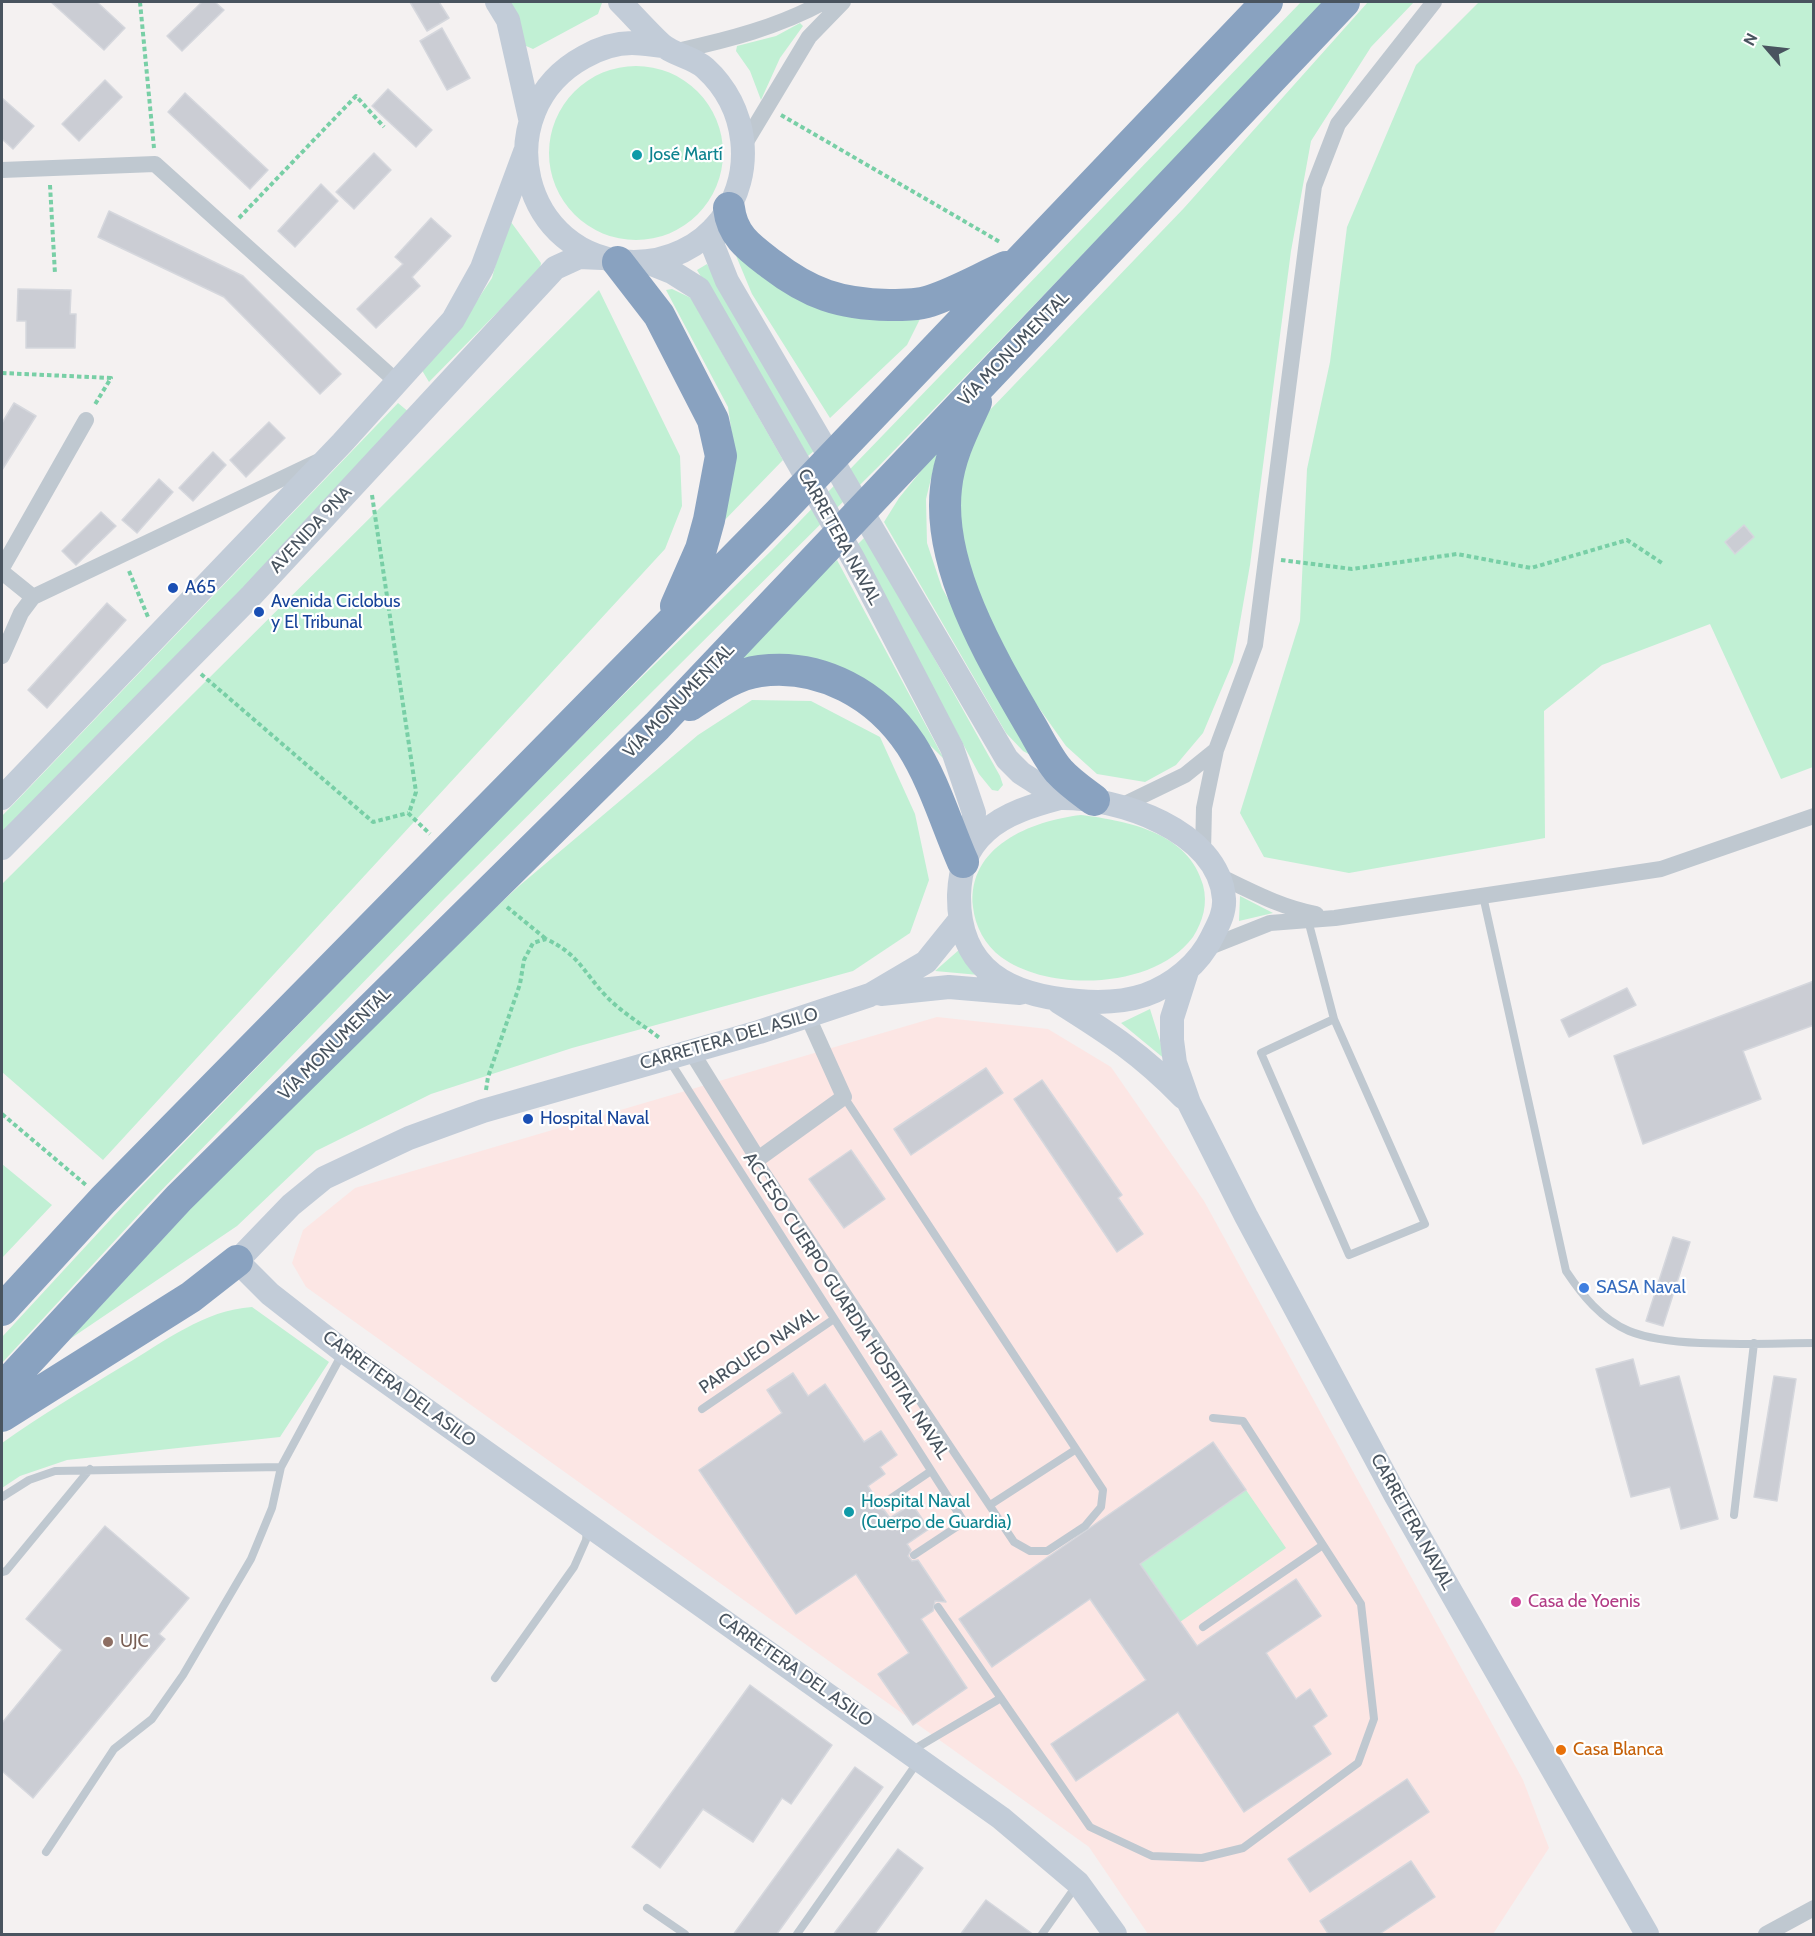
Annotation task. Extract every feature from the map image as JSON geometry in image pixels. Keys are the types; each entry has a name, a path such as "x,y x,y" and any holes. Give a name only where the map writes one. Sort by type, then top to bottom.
{"highway":[{"path":"2,1310 103,1200 779,513 872,413 1025,257 1267,2"},
{"name":"VÍA MONUMENTAL","path":"2,1389 179,1198 657,726 1344,2"},
{"path":"722,218 731,225 742,242 773,266 816,294 855,304 904,305 928,302 1025,257"},
{"path":"623,261 664,326 713,420 721,456 704,539 668,624"},
{"path":"988,377 953,451 945,488 946,525 952,555 962,588 1001,676 1058,770 1076,788 1108,803"},
{"path":"657,726 720,686 758,671 788,670 815,674 847,685 882,710 910,744 967,855"},
{"path":"2,1416 191,1297 237,1261"}],"main road":[{"path":"497,2 508,20 530,118"},
{"path":"620,2 670,49 704,67 724,89 738,116 744,146 741,178 722,218 695,244 672,256 623,261"},
{"path":"525,152 530,118 546,89 569,65 598,49 631,43 670,49"},
{"name":"CARRETERA NAVAL","path":"525,152 530,187 546,218 570,243 623,261 672,272 699,289 854,561 952,748 974,813 959,921"},
{"name":"AVENIDA 9NA","path":"2,798 329,457 453,320 482,268 525,152"},
{"name":"CARRETERA NAVAL","path":"722,218 713,246 727,281 1007,759 1021,773 1060,798"},
{"name":"AVENIDA 9NA","path":"2,848 187,662 555,268 579,257 623,261"},
{"path":"396,381 424,409"},
{"path":"967,855 986,831 1015,813 1060,798 1108,803 1169,826 1187,837 1203,852 1215,874 1224,899 1222,916 1207,948 1187,971"},
{"path":"959,921 968,947 985,968 1008,985 1043,996"},
{"name":"CARRETERA DEL ASILO","path":"959,921 926,962 870,995 808,1017 483,1111 409,1138 324,1178 291,1205 237,1261 270,1294 344,1351 1001,1818 1078,1884 1115,1935"},
{"name":"CARRETERA NAVAL","path":"1187,971 1172,1018 1172,1040 1175,1064 1189,1103 1246,1216 1396,1496 1647,1935"},
{"name":"CARRETERA DEL ASILO","path":"870,995 949,987 1092,1002 1126,1000 1147,994 1187,971"},
{"name":"CARRETERA NAVAL","path":"1043,996 1100,1026 1136,1052 1189,1103"}],"street":[{"path":"670,49 733,39 824,2"},
{"path":"744,146 809,37 843,2"},
{"path":"1203,852 1204,808 1216,750 1255,645 1314,186 1338,124 1434,2"},
{"path":"2,170 155,164 396,381"},
{"path":"33,597 2,570 86,420"},
{"path":"2,656 21,613 33,597 329,457"},
{"path":"1108,803 1185,775 1216,750"},
{"path":"1207,948 1270,923 1335,918 1661,869 1814,816"},
{"path":"1215,874 1263,899 1292,909 1335,918"},
{"path":"680,1054 758,1159 844,1097 808,1017"},
{"path":"1766,1935 1814,1908"}],"lane":[{"path":"1483,896 1566,1271 1588,1303 1629,1331 1677,1341 1814,1343"},
{"path":"1308,920 1334,1019 1425,1224 1349,1255 1261,1053 1334,1019"},
{"name":"ACCESO CUERPO GUARDIA HOSPITAL NAVAL","path":"680,1054 834,1319 964,1522 914,1554"},
{"path":"758,1159 1014,1542 1030,1551 1047,1551 1085,1526 1101,1507 1103,1490 844,1097"},
{"name":"PARQUEO NAVAL","path":"702,1409 834,1319"},
{"path":"1734,1515 1754,1343"},
{"path":"46,1852 114,1749 153,1719 183,1675 251,1559 272,1508 281,1467 344,1351"},
{"path":"938,1607 1090,1827 1152,1856 1202,1858 1243,1848 1358,1763 1374,1719 1361,1604 1243,1421 1213,1418"},
{"path":"990,1505 1075,1450"},
{"path":"2,1497 29,1480 55,1471 281,1467"},
{"path":"2,1572 90,1469"},
{"path":"881,1505 931,1471"},
{"path":"495,1678 574,1567 586,1540 588,1523"},
{"path":"1203,1627 1323,1545"},
{"path":"797,1935 915,1755 1001,1698"},
{"path":"1043,1934 1078,1884"},
{"path":"647,1908 685,1935"}],"path":[{"path":"140,2 155,164"},
{"path":"228,230 356,96 384,127"},
{"path":"767,107 1025,257"},
{"path":"49,168 54,274"},
{"path":"2,380 3,373 111,378 86,420"},
{"path":"187,662 373,822 408,813 416,792 368,468"},
{"path":"1266,558 1352,569 1457,554 1531,568 1627,540 1662,563"},
{"path":"122,554 157,637"},
{"path":"518,917 546,939 560,945 584,966 606,996 680,1054"},
{"path":"483,1111 488,1077 520,984 524,960 533,944 546,939"},
{"path":"2,1114 103,1200"}],"shaded area":[{"path":"937,1017 1048,1029 1111,1067 1204,1201 1523,1780 1549,1848 1493,1934 1148,1934 1089,1847 306,1287 292,1263 303,1230 355,1188"}],"green space":[{"path":"504,2 602,3 598,14 533,49 526,46"},
{"path":"1301,2 1326,2 879,466 446,897 155,1197 2,1363 2,1337 135,1193 426,893 616,702 772,550"},
{"path":"1368,2 1414,2 1371,47 1311,141 1291,251 1250,565 1233,662 1203,733 1176,765 1145,782 1097,774 1066,746 1007,663 963,570 958,465 989,411 1184,208"},
{"path":"1479,2 1813,2 1813,767 1781,779 1710,624 1602,665 1544,711 1545,838 1349,873 1264,857 1240,813 1300,621 1307,469 1330,362 1347,227 1416,65"},
{"path":"800,23 803,26 780,58 761,100 750,71 736,51 737,46 776,36"},
{"path":"636,66 653,67 669,72 685,80 698,91 709,104 717,120 722,136 722,170 717,186 709,202 698,215 685,226 669,234 653,239 636,240 619,239 603,234 587,226 574,215 563,202 555,186 550,170 549,153 550,136 555,120 563,104 574,91 587,80 603,72 619,67"},
{"path":"508,218 541,263 540,269 429,382 420,367 466,317 492,278"},
{"path":"732,246 922,315 907,345 830,418 752,294"},
{"path":"707,264 815,450 808,456 697,270"},
{"path":"672,289 691,298 783,460 719,526 736,462 728,407 666,290"},
{"path":"599,290 680,456 682,506 665,549 103,1160 2,1072 2,884"},
{"path":"398,403 410,413 179,655 2,834 2,816"},
{"path":"943,444 936,458 926,499 927,543 942,588 1038,759 1023,751 1006,733 884,522 899,498"},
{"path":"866,536 1000,776 1003,785 998,791 992,790 979,774 857,545"},
{"path":"837,560 944,759 886,702 739,665 746,642"},
{"path":"752,700 811,701 880,737 915,814 929,880 910,933 853,971 572,1048 431,1094 316,1151 237,1226 70,1339 307,1083 519,886 698,735"},
{"path":"1081,815 1118,821 1155,833 1185,853 1196,867 1203,885 1205,899 1204,912 1199,925 1193,937 1176,954 1154,967 1128,976 1101,980 1073,980 1046,976 1022,969 1001,957 990,947 979,928 973,907 974,886 980,868 991,853 1006,840 1023,831 1042,823"},
{"path":"1240,896 1273,913 1239,921"},
{"path":"960,949 979,975 935,971"},
{"path":"1150,1009 1166,1060 1121,1023"},
{"path":"2,1164 52,1205 2,1258"},
{"path":"252,1307 329,1362 280,1437 67,1460 20,1476 2,1488 2,1443 62,1403 185,1329 217,1314"},
{"path":"1246,1490 1286,1548 1180,1622 1140,1564"}],"building":[{"path":"51,2 97,2 125,28 104,50"},
{"path":"202,2 215,2 224,10 182,51 167,36"},
{"path":"410,2 439,2 449,18 427,31"},
{"path":"442,28 470,78 447,90 420,41"},
{"path":"105,80 122,97 79,141 62,124"},
{"path":"388,89 432,130 416,147 372,106"},
{"path":"185,93 268,170 250,189 168,112"},
{"path":"2,98 34,126 13,149 2,139"},
{"path":"374,153 391,170 354,209 336,192"},
{"path":"321,184 338,201 295,247 278,231"},
{"path":"109,211 243,276 341,374 320,394 224,297 98,237"},
{"path":"431,218 451,236 412,277 420,286 376,328 357,309 403,264 395,257"},
{"path":"18,289 71,290 70,314 76,314 75,348 26,348 26,321 17,321"},
{"path":"14,403 36,416 2,470 2,423"},
{"path":"269,422 285,438 246,477 230,460"},
{"path":"213,452 226,465 193,501 179,488"},
{"path":"159,479 173,492 137,533 122,520"},
{"path":"101,512 116,526 76,565 62,551"},
{"path":"1744,525 1754,537 1735,554 1725,542"},
{"path":"107,603 126,620 47,708 28,690"},
{"path":"1814,981 1814,1025 1743,1051 1761,1099 1643,1144 1614,1056"},
{"path":"1627,988 1636,1005 1569,1037 1561,1020"},
{"path":"986,1068 1003,1093 911,1155 894,1129"},
{"path":"1042,1080 1122,1195 1118,1198 1143,1234 1117,1252 1014,1099"},
{"path":"851,1150 885,1199 844,1228 809,1179"},
{"path":"1673,1237 1690,1242 1663,1326 1646,1321"},
{"path":"1633,1359 1640,1386 1679,1376 1718,1519 1681,1529 1670,1487 1631,1497 1596,1369"},
{"path":"793,1373 808,1396 825,1384 864,1442 881,1431 897,1455 880,1467 885,1474 868,1486 877,1500 875,1508 884,1510 890,1518 912,1504 929,1529 907,1544 911,1550 908,1556 912,1561 918,1560 946,1602 935,1601 933,1611 921,1619 967,1688 913,1725 878,1674 909,1653 856,1574 796,1614 699,1470 782,1413 767,1390"},
{"path":"1774,1376 1796,1379 1777,1501 1754,1497"},
{"path":"1213,1442 1246,1490 1140,1564 1197,1646 1296,1579 1321,1616 1266,1653 1296,1699 1310,1689 1327,1716 1313,1726 1331,1754 1244,1812 1178,1712 1076,1781 1051,1744 1146,1680 1090,1599 992,1667 959,1619"},
{"path":"105,1526 189,1598 159,1634 165,1639 33,1798 2,1771 2,1723 62,1650 26,1619"},
{"path":"750,1685 832,1745 791,1804 782,1798 753,1842 703,1809 660,1868 632,1847"},
{"path":"855,1767 883,1787 776,1935 733,1935"},
{"path":"1407,1779 1429,1812 1310,1892 1288,1859"},
{"path":"898,1849 923,1868 874,1935 833,1935"},
{"path":"1411,1861 1435,1897 1378,1935 1329,1935 1320,1921"},
{"path":"986,1900 1034,1935 960,1935"}],"place":[{"name":"José Martí","path":"637,155"},
{"name":"A65","path":"173,588"},
{"name":"Avenida Ciclobus y El Tribunal","path":"259,612"},
{"name":"Hospital Naval","path":"528,1119"},
{"name":"SASA Naval","path":"1584,1288"},
{"name":"Hospital Naval (Cuerpo de Guardia)","path":"849,1512"},
{"name":"Casa de Yoenis","path":"1516,1602"},
{"name":"UJC","path":"108,1642"},
{"name":"Casa Blanca","path":"1561,1750"}]}
